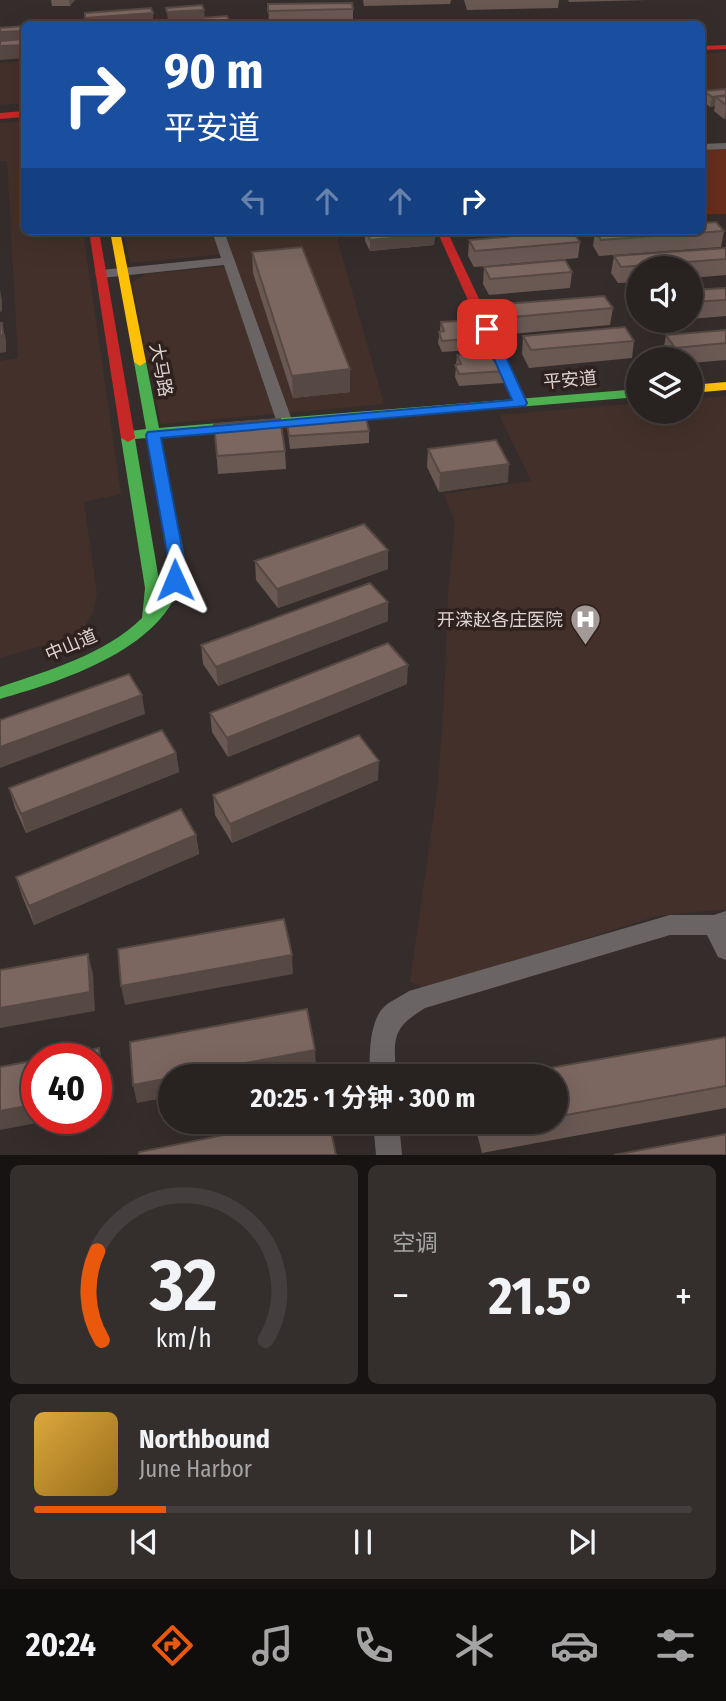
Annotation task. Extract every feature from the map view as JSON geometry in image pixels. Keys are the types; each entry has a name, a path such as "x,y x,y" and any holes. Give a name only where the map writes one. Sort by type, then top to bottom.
{"street":[{"path":"705,48 726,47"},
{"path":"0,116 21,114"},
{"path":"705,147 726,146"},
{"path":"95,235 153,588 150,619"},
{"name":"大马路","path":"116,235 176,558 175,580 165,602 150,619"},
{"path":"219,235 285,423"},
{"path":"444,235 521,403"},
{"path":"101,274 228,261"},
{"path":"703,388 726,386"},
{"name":"平安道","path":"128,435 626,394"},
{"name":"中山道","path":"0,693 87,661 129,640 150,619"},
{"path":"382,1064 381,1047 392,1015 418,999 670,925 720,923 726,950"},
{"path":"387,1134 389,1155"}],"shaded area":[{"path":"726,52 726,94 705,97 705,54"},
{"path":"21,61 21,103 0,105 0,63"},
{"path":"21,121 21,235 84,235 121,494 84,502 97,594 93,613 83,628 68,638 0,658 0,361 18,358 7,161 0,161 0,123"},
{"path":"726,149 726,214 705,214 705,150"},
{"path":"125,235 336,235 384,404 161,424 132,282 146,274 229,266 226,254 130,263"},
{"name":"开滦赵各庄医院","path":"726,396 726,909 657,916 425,989 410,982 438,784 444,699 448,594 455,523 444,494 531,481 499,415 626,404 626,424 703,424 703,398"}],"building":[{"path":"352,3 353,9 268,11 268,4"},
{"path":"202,5 204,10 167,12 166,8"},
{"path":"151,8 153,13 85,18 85,13"},
{"path":"227,16 229,21 176,21"},
{"path":"21,26 21,31 0,32 0,28"},
{"path":"21,39 21,45 0,46 0,41"},
{"path":"726,89 726,95 712,97 705,91"},
{"path":"726,96 726,105 716,97"},
{"path":"716,222 724,231 705,232 705,223"},
{"path":"368,235 424,235 370,240"},
{"path":"526,235 575,235 580,242 475,251 469,240"},
{"path":"598,235 669,235 601,240"},
{"path":"302,247 350,369 292,376 252,252"},
{"path":"726,248 726,259 703,261 703,256 626,256 626,267 621,267 614,256"},
{"path":"565,260 572,272 490,279 484,267"},
{"path":"726,288 726,300 703,301 703,289"},
{"path":"604,296 613,308 513,317 506,304"},
{"path":"473,320 476,328 483,328 487,337 442,341 439,332 444,331 441,322"},
{"path":"625,327 626,333 634,341 531,350 523,336"},
{"path":"726,330 726,343 674,347 666,335 703,333"},
{"path":"490,352 494,361 501,361 505,371 459,374 455,365 461,364 457,355"},
{"path":"366,418 369,431 289,436 287,424"},
{"path":"280,419 285,451 217,456 214,424"},
{"path":"496,440 509,464 440,473 428,449"},
{"path":"364,524 388,550 277,589 255,561"},
{"path":"370,583 388,602 216,667 201,645"},
{"path":"388,643 408,665 227,738 210,713"},
{"path":"129,674 142,695 0,747 0,720"},
{"path":"162,730 176,753 21,814 9,788"},
{"path":"359,735 379,761 230,824 213,795"},
{"path":"181,809 196,835 29,906 16,877"},
{"path":"284,919 292,955 121,986 118,949"},
{"path":"88,954 90,992 0,1008 0,970"},
{"path":"307,1009 315,1050 241,1064 158,1064 158,1080 133,1085 130,1042"},
{"path":"726,1037 726,1086 568,1115 568,1065"},
{"path":"21,1063 21,1107 0,1111 0,1067"},
{"path":"229,1134 332,1134 336,1155 139,1155 139,1152"},
{"path":"726,1134 726,1155 614,1155"}],"traffic: fast":[{"path":"0,693 84,663 112,649 137,632 158,611 171,587 176,558 140,362"},
{"path":"128,435 626,394"},
{"path":"128,438 153,588 150,619"}],"traffic: slow":[{"path":"116,235 140,362"},
{"path":"703,388 726,386"}],"traffic: jam":[{"path":"705,48 726,47"},
{"path":"0,116 21,114"},
{"path":"95,235 128,438"},
{"path":"444,235 521,403"}],"place":[{"name":"开滦赵各庄医院","path":"586,647"}],"route":[{"path":"175,580 176,558 153,435 521,403 487,329"}]}
